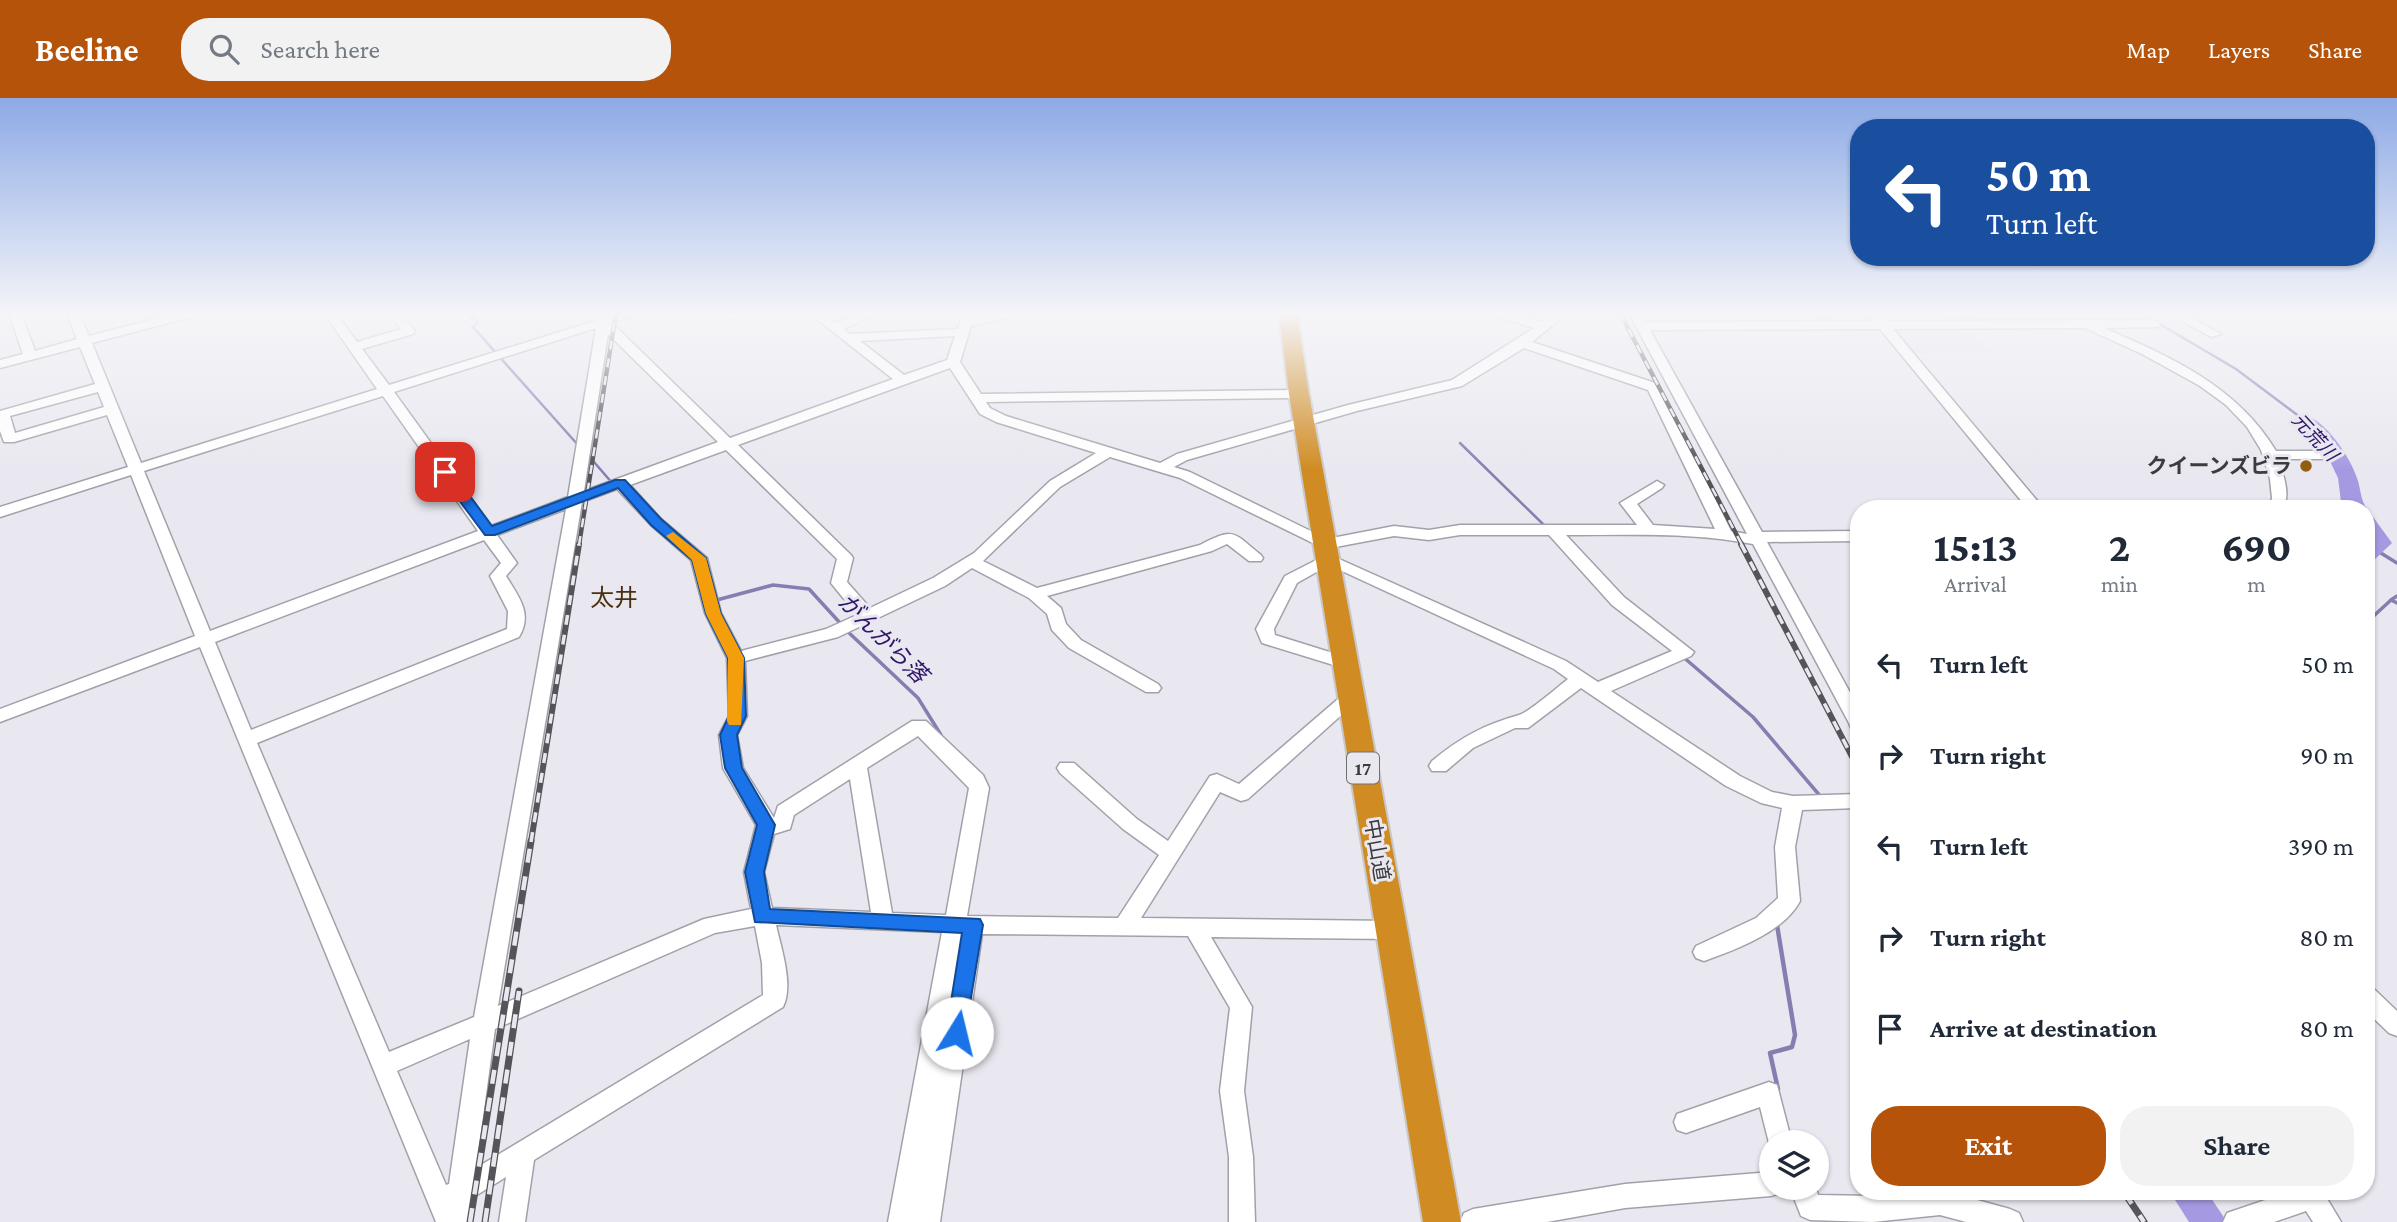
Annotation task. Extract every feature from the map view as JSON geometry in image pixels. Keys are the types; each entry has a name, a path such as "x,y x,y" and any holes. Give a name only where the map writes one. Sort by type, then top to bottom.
{"highway":[{"name":"中山道","path":"1295,365 1442,1222"}],"street":[{"path":"95,365 246,740 383,1066 451,1210"},
{"path":"246,740 513,633 518,626 517,610 498,576 509,563 490,532 367,365"},
{"path":"0,512 459,365"},
{"path":"451,1210 575,500 594,365"},
{"path":"645,365 845,558 839,583 868,617"},
{"path":"884,365 901,379"},
{"path":"0,716 727,443 942,365"},
{"path":"955,365 985,411 1001,419 1106,453 1162,467 1327,552 1560,665 1733,781 1768,798 1793,803 1850,801"},
{"path":"1162,467 1182,457 1304,422 1457,383 1486,365"},
{"path":"1589,365 1653,387 1725,534"},
{"path":"1664,365 1850,708"},
{"path":"1917,365 2029,500"},
{"path":"2174,365 2207,383 2240,413 2274,455 2280,500"},
{"path":"103,386 3,414 9,439 115,414"},
{"path":"975,398 1299,394"},
{"path":"21,447 115,414"},
{"path":"736,658 832,633 972,562 1055,484 1106,453"},
{"path":"2274,455 2325,455"},
{"path":"451,1210 522,1154 775,1000 773,963 761,916 754,872 766,825 733,768 728,735 738,716 736,658 714,614 699,558 656,522 620,483"},
{"path":"1648,530 1628,503 1657,485"},
{"path":"1346,663 1268,639 1265,629 1291,580 1327,552 1394,531 1429,535 1460,530 1648,530 1725,534 1758,539 1850,536"},
{"path":"1555,532 1618,600 1685,652 1599,689"},
{"path":"1035,594 1206,548 1228,537 1255,558"},
{"path":"972,562 1035,594 1055,612 1058,626 1075,644 1152,688"},
{"path":"1439,766 1466,743 1514,721 1521,723 1582,678"},
{"path":"1124,927 1217,781 1241,794 1351,697"},
{"path":"765,828 783,824 785,811 919,726 976,780 979,788 928,1222"},
{"path":"857,766 883,921"},
{"path":"1067,768 1130,824 1171,853"},
{"path":"1704,952 1764,924 1789,901 1785,847 1793,803"},
{"path":"383,1066 712,925 761,916 964,925 1391,930"},
{"path":"901,1222 964,925"},
{"path":"1194,927 1241,1007 1232,1091 1241,1157 1242,1222"},
{"path":"2375,1005 2397,1026"},
{"path":"1686,1122 1769,1093 1777,1130"},
{"path":"512,1222 522,1154"},
{"path":"1473,1222 1625,1196 1759,1185"},
{"path":"1807,1200 1810,1207 1873,1209 1940,1202 2010,1222"},
{"path":"2236,1222 2302,1200"},
{"path":"2314,1200 2328,1222"}],"waterway":[{"name":"がんがら落","path":"507,365 578,445"},
{"name":"元荒川","path":"2230,365 2304,420"},
{"name":"元荒川","path":"2304,420 2337,456 2347,478 2351,500"},
{"path":"1460,443 1545,526"},
{"name":"がんがら落","path":"588,455 613,484"},
{"name":"元荒川","path":"2375,533 2382,543 2375,549"},
{"path":"2376,550 2397,563"},
{"name":"がんがら落","path":"713,601 773,585 809,589 841,624"},
{"path":"2391,600 2397,596"},
{"path":"2375,615 2391,600"},
{"path":"2391,600 2397,603"},
{"name":"がんがら落","path":"846,630 918,698 941,735"},
{"path":"1682,656 1753,717 1821,797"},
{"path":"1777,925 1795,1035 1792,1047 1770,1053 1778,1089"},
{"name":"元荒川","path":"2192,1200 2210,1222"}],"railway":[{"path":"579,545 608,365"},
{"path":"1648,365 1742,545"},
{"path":"531,842 579,544"},
{"path":"1741,544 1850,753"},
{"path":"470,1222 531,841"},
{"path":"485,1222 519,991"},
{"path":"2129,1200 2144,1222"}],"slow traffic":[{"path":"673,536 699,558 704,585 714,614 736,658 738,716 735,721"}],"place":[{"name":"クイーンズビラ","path":"2306,466"}],"district":[{"name":"太井","path":"614,597"}],"route":[{"path":"445,472 490,532 620,483 656,522 699,558 704,585 714,614 736,658 738,716 728,735 733,768 766,825 754,872 761,916 973,925 957,1033"}]}
